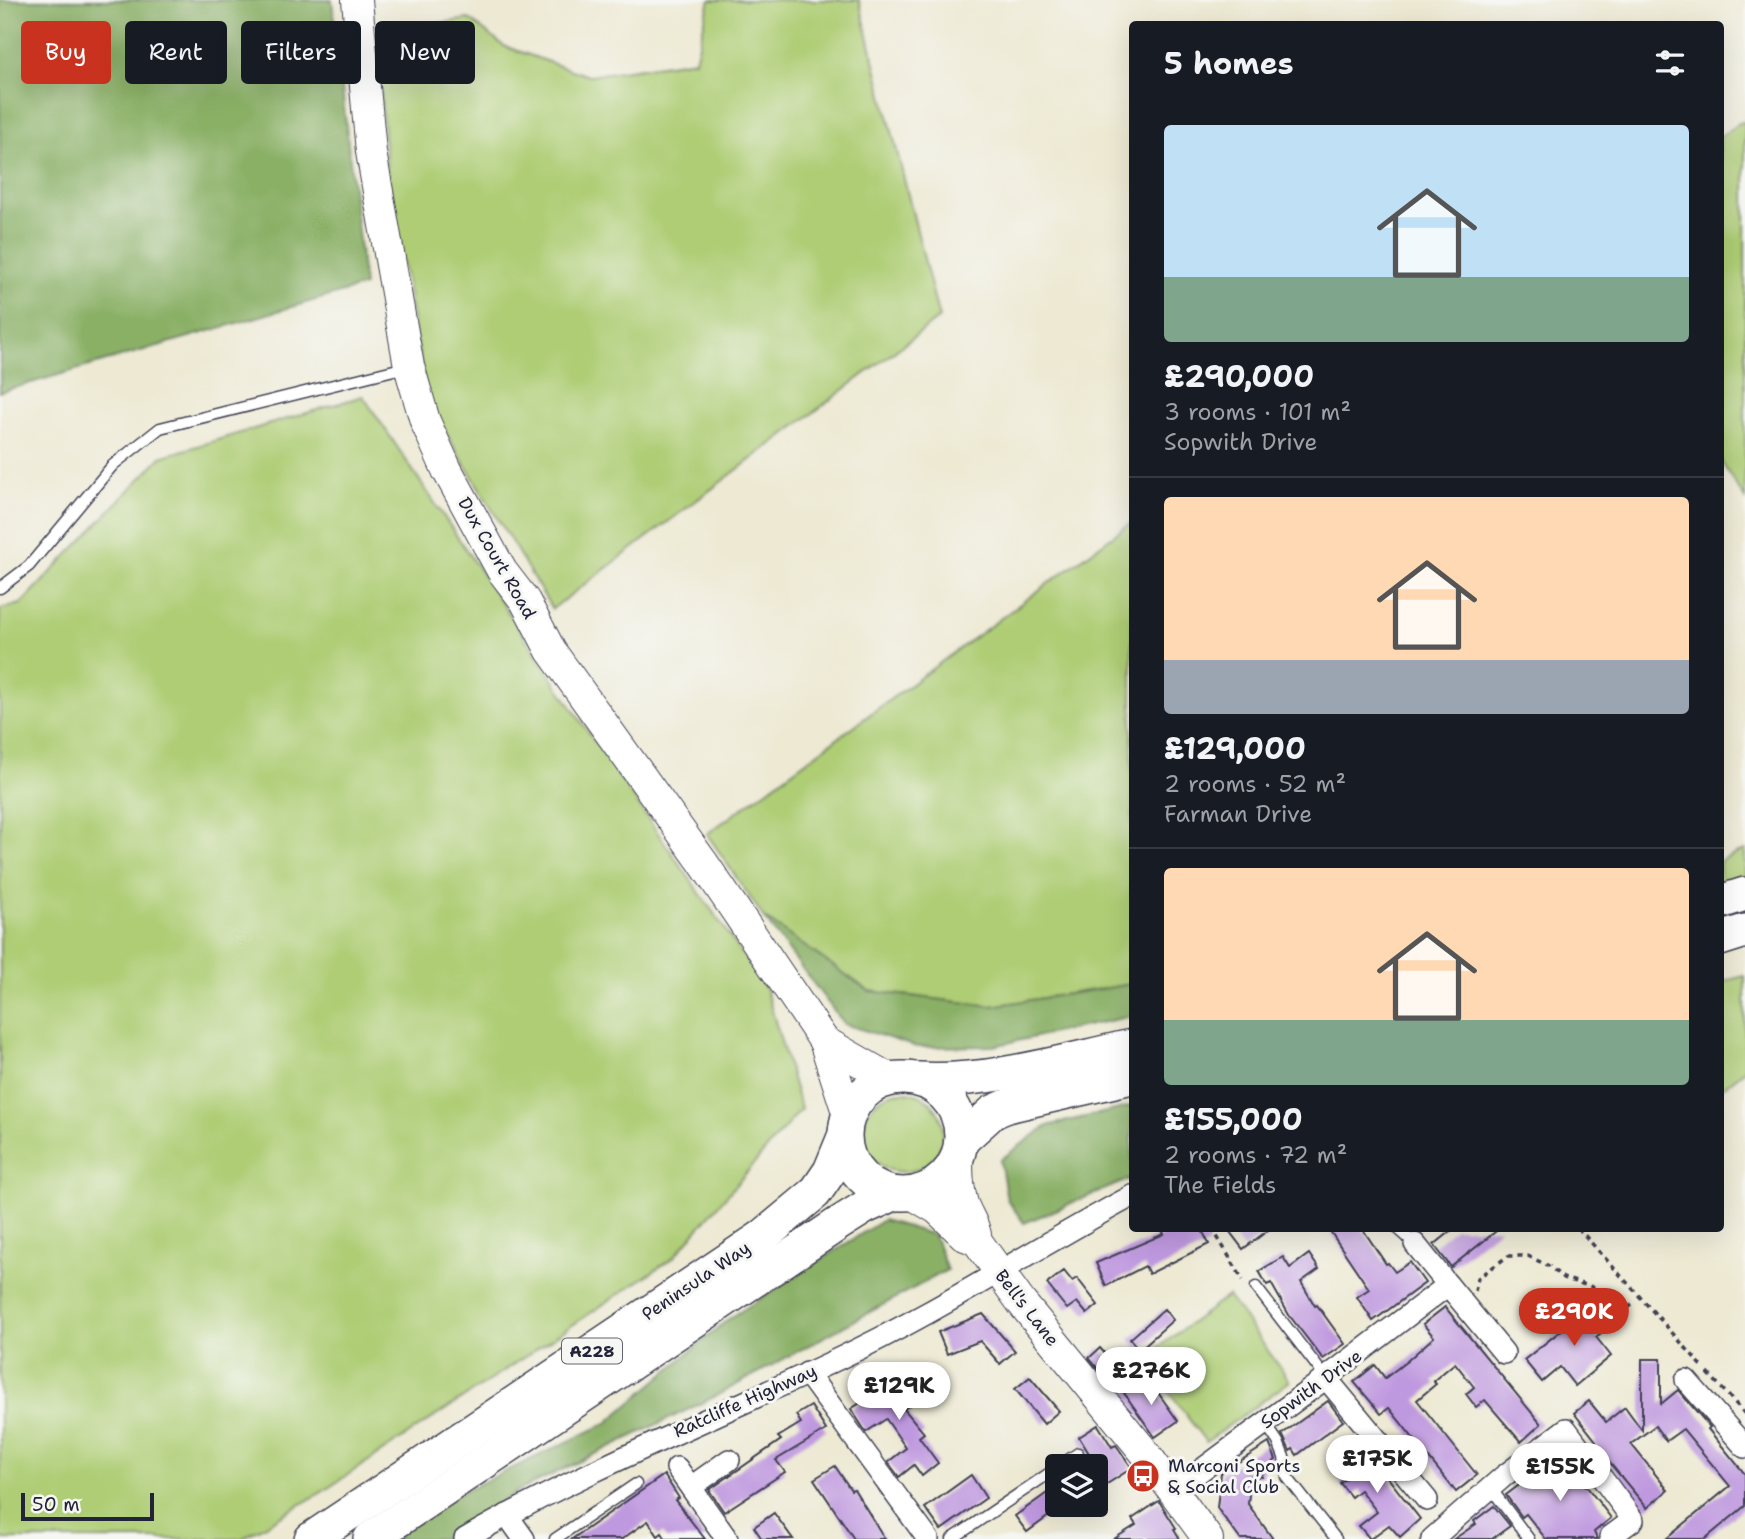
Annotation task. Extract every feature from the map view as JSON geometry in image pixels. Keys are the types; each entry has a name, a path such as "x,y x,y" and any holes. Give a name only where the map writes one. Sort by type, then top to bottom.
{"main road":[{"path":"1724,901 1745,894"},
{"path":"1724,938 1745,931"},
{"path":"1129,1047 982,1078 947,1081 901,1079 874,1084 861,1095 846,1126 848,1155 854,1168 866,1181 902,1194 936,1183 949,1170 960,1147 992,1112 1007,1106 1129,1078"},
{"path":"901,1079 940,1090 959,1120 960,1147"},
{"name":"Peninsula Way","path":"311,1539 762,1237 815,1194 830,1171 846,1126"},
{"name":"Peninsula Way","path":"370,1539 838,1224 865,1207 902,1194"}],"street":[{"name":"Dux Court Road","path":"356,0 371,152 409,366 425,421 447,470 502,572 525,601 540,634 702,861 824,1041 846,1126"},
{"name":"Dux Court Road","path":"824,1041 901,1079"},
{"name":"Bell's Lane","path":"960,1147 959,1188 977,1241 1046,1335 1146,1454 1208,1539"},
{"name":"Bell's Lane","path":"902,1194 943,1213 965,1236 977,1241"},
{"name":"Ratcliffe Highway","path":"465,1539 507,1515 647,1446 807,1373 923,1316 1129,1198"},
{"path":"1415,1244 1504,1353"},
{"name":"Sopwith Drive","path":"1173,1491 1448,1285"},
{"path":"807,1373 928,1539"},
{"path":"1326,1378 1427,1500"},
{"path":"1686,1380 1745,1447"},
{"path":"1432,1539 1490,1487 1566,1429 1633,1520 1610,1536 1611,1539"},
{"path":"691,1486 729,1460"},
{"path":"677,1468 727,1539"},
{"path":"507,1515 524,1539"}],"lane":[{"path":"0,588 29,566 113,465 160,428 409,366"},
{"path":"1402,1232 1415,1244"},
{"path":"1256,1287 1326,1378"},
{"path":"1265,1423 1278,1442 1287,1477 1336,1539"},
{"path":"953,1539 1045,1476"},
{"path":"555,1539 636,1483"},
{"path":"1490,1487 1529,1539"}],"path":[{"path":"1214,1232 1247,1286 1256,1287"},
{"path":"1582,1232 1745,1414"},
{"path":"1464,1304 1475,1295 1478,1278 1508,1256 1519,1255 1539,1260 1563,1278 1605,1291 1623,1311 1632,1305"}],"green space":[{"path":"0,0 332,0 334,21 241,21 241,84 341,84 364,286 0,392"},
{"path":"710,0 859,0 939,318 552,609 428,403 387,173 380,84 475,84 475,24 504,46 588,76 695,60"},
{"path":"1745,122 1745,499 1724,466 1724,134 1739,123"},
{"path":"363,396 605,757 765,987 801,1109 673,1258 322,1492 241,1539 0,1539 0,609 21,604 161,457"},
{"path":"1129,524 1129,984 992,1006 869,991 764,918 707,834"},
{"path":"1745,850 1745,880 1724,887 1724,859"},
{"path":"764,918 869,991 992,1006 1129,984 1129,1017 993,1046 917,1047 844,1024"},
{"path":"1745,976 1745,1070 1724,1087 1724,981"},
{"path":"903,1092 918,1095 931,1104 940,1117 943,1132 940,1147 931,1160 918,1169 903,1172 888,1169 875,1160 866,1147 863,1132 866,1117 875,1104 888,1095"},
{"path":"1129,1107 1129,1179 1024,1223 1007,1199 1000,1160 1047,1126"},
{"path":"883,1220 934,1235 947,1270 712,1398 522,1489 443,1539 393,1539 454,1496 607,1423 727,1320"},
{"path":"1228,1296 1290,1381 1206,1442 1144,1358"}],"building":[{"path":"1163,1232 1203,1232 1209,1244 1149,1274 1145,1266 1106,1286 1096,1263 1164,1234"},
{"path":"1230,1232 1266,1232 1243,1249"},
{"path":"1331,1232 1365,1232 1386,1264 1395,1272 1410,1262 1425,1283 1373,1321 1357,1297 1369,1289"},
{"path":"1450,1232 1495,1232 1451,1267 1434,1245"},
{"path":"1309,1254 1319,1269 1301,1282 1315,1306 1317,1305 1345,1344 1323,1359 1289,1315 1271,1283 1267,1285 1259,1271 1283,1257 1290,1268"},
{"path":"1064,1271 1072,1281 1077,1278 1098,1305 1087,1314 1077,1302 1067,1309 1047,1284"},
{"path":"1597,1302 1614,1323 1596,1337 1611,1356 1575,1386 1560,1367 1542,1382 1524,1360"},
{"path":"1445,1307 1541,1424 1521,1442 1485,1400 1476,1407 1466,1394 1474,1387 1455,1363 1433,1381 1436,1384 1417,1400 1477,1475 1456,1492 1389,1408 1381,1414 1354,1382 1375,1365 1385,1378 1407,1361 1434,1337 1423,1324"},
{"path":"1164,1309 1173,1320 1139,1350 1130,1339"},
{"path":"983,1314 1015,1351 1000,1364 980,1341 947,1354 938,1332"},
{"path":"1100,1348 1115,1365 1103,1375 1089,1358"},
{"path":"1642,1359 1661,1359 1661,1404 1678,1390 1745,1474 1745,1506 1705,1539 1666,1539 1730,1486 1683,1429 1666,1441 1655,1426 1631,1444 1668,1490 1647,1508 1609,1462 1608,1464 1594,1443 1596,1441 1574,1413 1589,1401 1606,1422 1625,1407 1642,1430"},
{"path":"910,1370 926,1394 904,1409 924,1433 919,1437 938,1463 922,1476 914,1465 899,1477 888,1462 906,1448 886,1419 866,1432 851,1409"},
{"path":"1030,1377 1059,1411 1044,1424 1015,1389"},
{"path":"1147,1377 1178,1421 1155,1437 1124,1393"},
{"path":"1328,1401 1343,1421 1297,1455 1293,1449 1290,1451 1282,1434"},
{"path":"811,1406 826,1430 776,1460 785,1472 724,1512 709,1490 781,1440 778,1437 801,1423 796,1415"},
{"path":"1098,1425 1112,1447 1116,1445 1132,1468 1108,1483 1108,1454 1089,1454 1079,1437"},
{"path":"1269,1443 1276,1460 1263,1469 1262,1477 1251,1476 1248,1504 1273,1539 1240,1539 1217,1508 1221,1473"},
{"path":"1363,1446 1420,1519 1400,1537 1389,1525 1370,1539 1359,1526 1377,1512 1360,1490 1351,1497 1340,1483 1349,1476 1339,1464"},
{"path":"1558,1456 1571,1472 1578,1467 1587,1480 1584,1483 1611,1518 1594,1532 1597,1539 1546,1539 1526,1514 1522,1517 1506,1495"},
{"path":"835,1466 851,1490 854,1489 885,1539 854,1539 814,1479"},
{"path":"664,1475 679,1498 675,1500 705,1539 666,1539 662,1533 658,1536 648,1521 622,1539 572,1539"},
{"path":"971,1475 986,1498 941,1530 925,1508"},
{"path":"1045,1495 1045,1517 1047,1517 1027,1532 1015,1516"},
{"path":"1159,1501 1180,1539 1114,1539 1136,1525 1132,1519"},
{"path":"1494,1506 1510,1526 1492,1539 1454,1539 1476,1524 1474,1521"},
{"path":"774,1513 793,1539 762,1539 754,1527"}],"place":[{"name":"Marconi Sports & Social Club","path":"1143,1476"}]}
